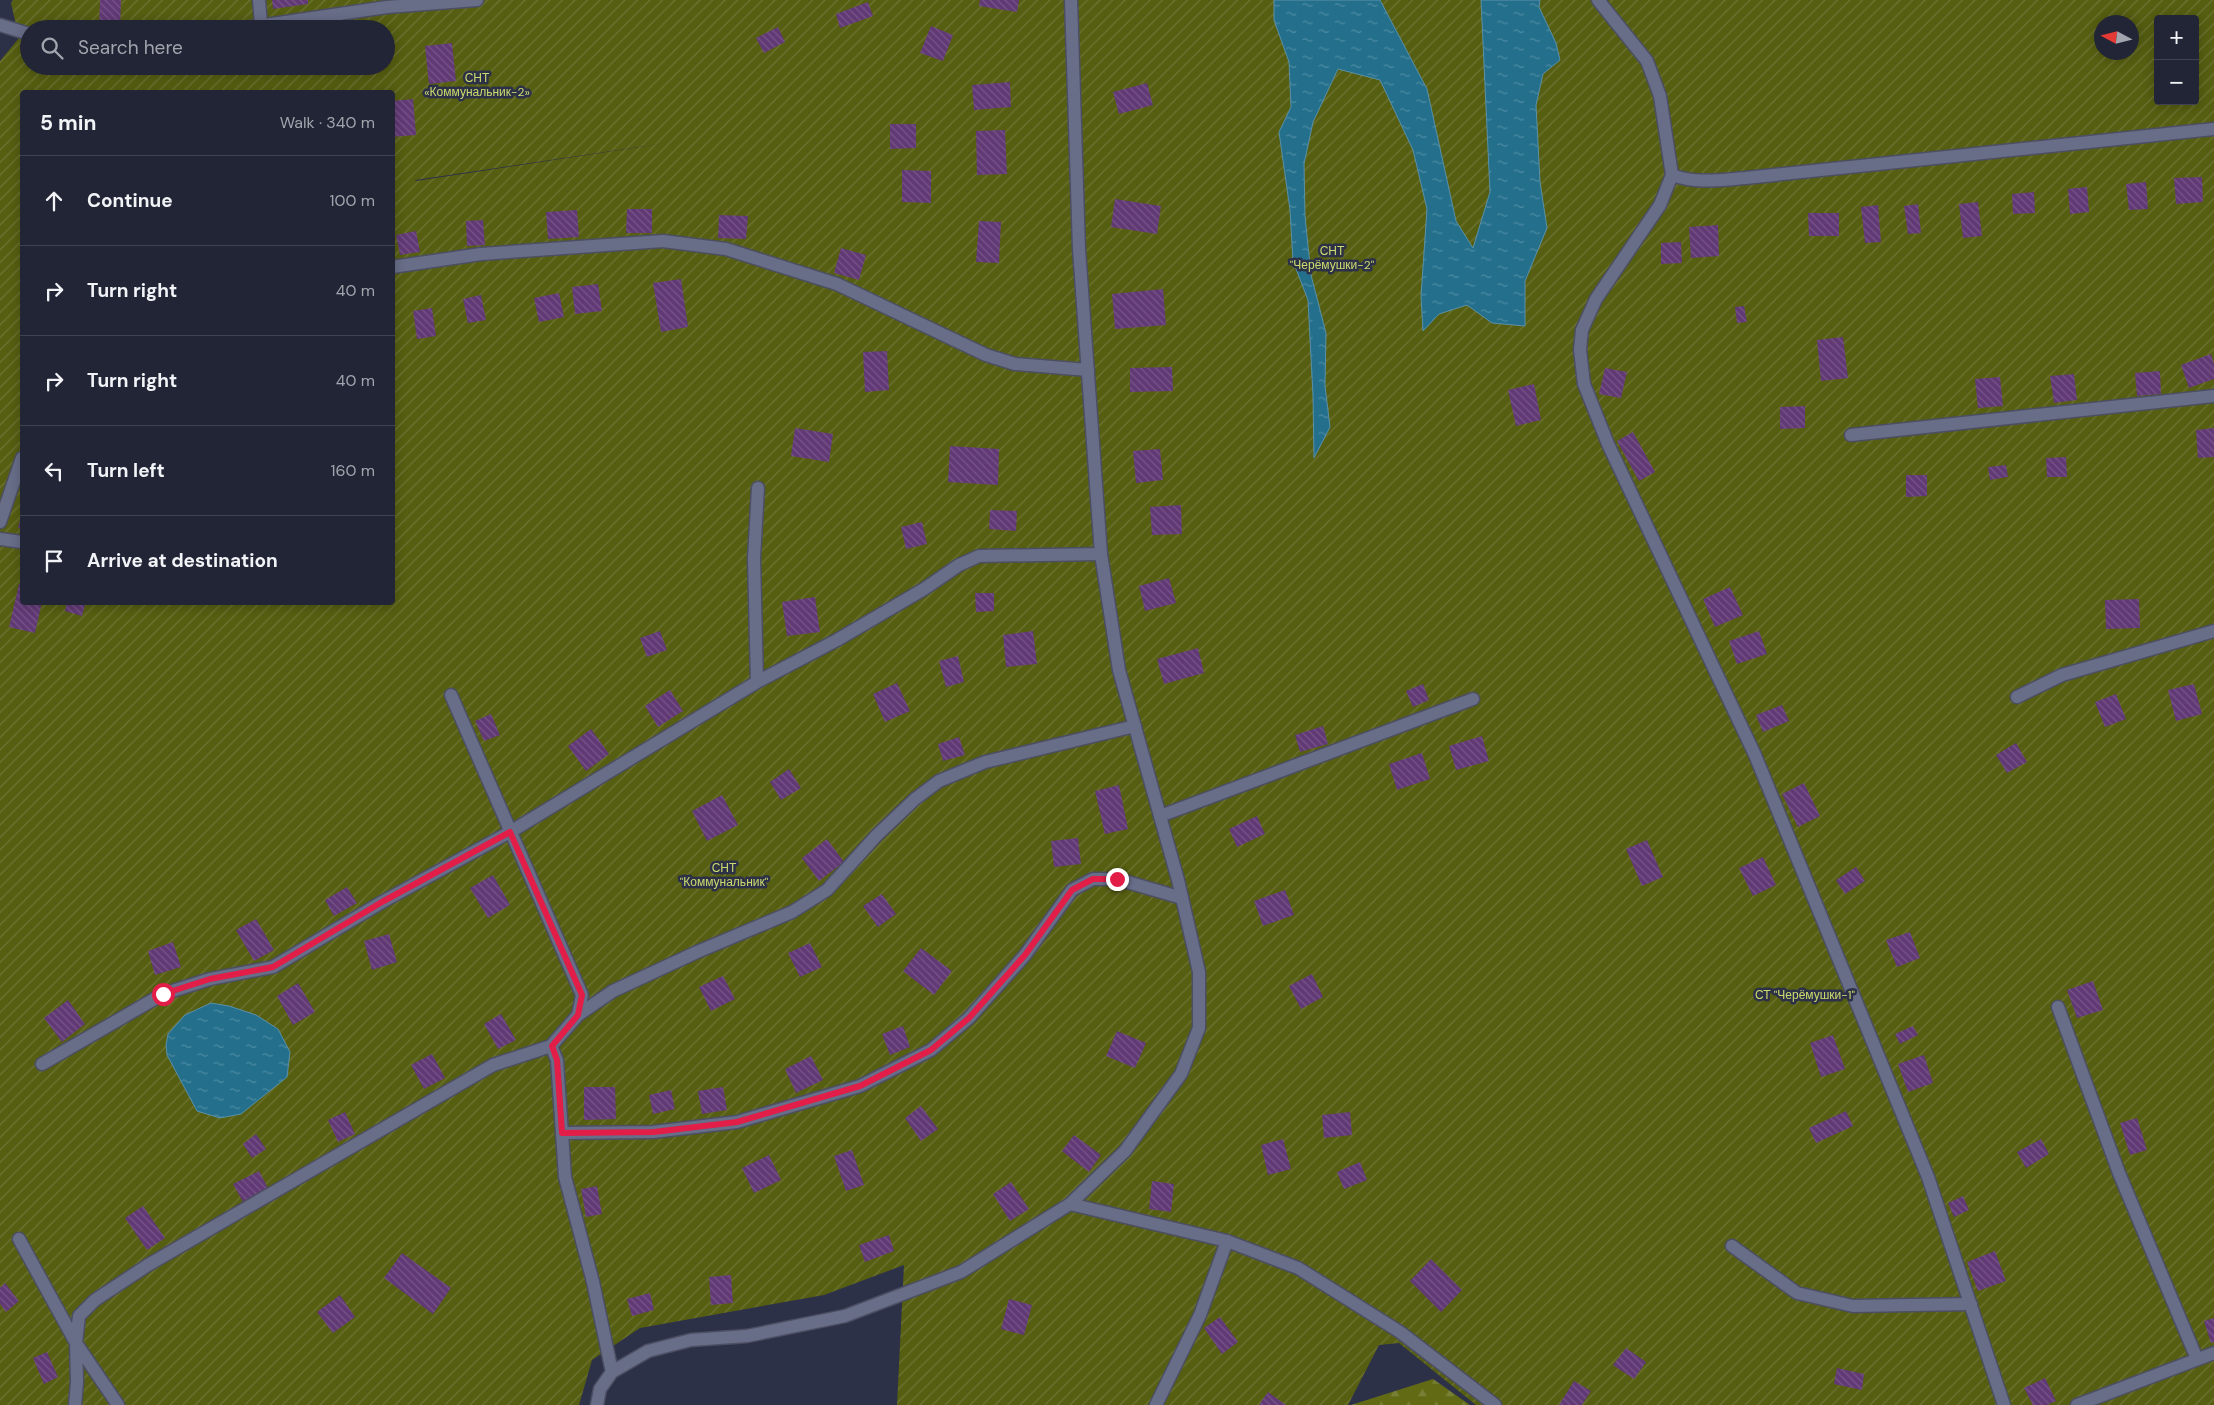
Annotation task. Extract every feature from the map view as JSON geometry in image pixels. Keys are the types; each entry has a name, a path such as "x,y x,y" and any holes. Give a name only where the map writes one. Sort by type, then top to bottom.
{"street":[{"path":"259,0 261,20"},
{"path":"291,20 387,7 478,0"},
{"path":"597,1405 600,1389 612,1372 648,1351 691,1340 747,1336 845,1316 960,1272 1070,1204 1125,1151 1181,1074 1199,1028 1199,972 1182,898 1119,670 1101,554 1079,249 1071,0"},
{"path":"1598,0 1647,61 1660,96 1672,175 1660,205 1596,299 1582,330 1580,350 1584,384 1608,444 1759,764 1928,1177 2004,1405"},
{"path":"0,25 20,31"},
{"path":"1672,175 1700,182 2214,129"},
{"path":"395,267 481,254 662,241 726,249 837,284 986,355 1015,364 1088,370"},
{"path":"1851,435 2214,396"},
{"path":"0,522 20,464"},
{"path":"757,682 754,558 758,488"},
{"path":"0,539 20,542"},
{"path":"42,1064 163,994 210,979 273,967 382,902 510,832 757,682 837,640 924,589 959,565 979,556 1101,554"},
{"path":"2017,697 2062,674 2214,631"},
{"path":"450,695 582,995 578,1015"},
{"path":"1160,816 1473,699"},
{"path":"74,1405 77,1382 76,1343 79,1316 95,1300 148,1265 493,1065 552,1046 578,1015 613,991 697,952 792,912 827,890 877,835 915,799 939,781 985,762 1135,726"},
{"path":"562,1133 654,1132 737,1122 860,1086 931,1050 969,1018 1025,955 1072,890 1093,879 1117,879 1182,898"},
{"path":"2058,1007 2119,1173 2197,1359"},
{"path":"552,1046 557,1060 565,1177 593,1282 612,1372"},
{"path":"1070,1204 1227,1241 1298,1268 1400,1332 1495,1405"},
{"path":"19,1239 76,1343 118,1405"},
{"path":"1156,1405 1200,1315 1227,1241"},
{"path":"1732,1246 1797,1293 1853,1306 1970,1304"},
{"path":"2077,1405 2214,1353"}],"green space":[{"path":"13,0 2214,0 2214,1405 1476,1405 1399,1343 1379,1345 1348,1405 897,1405 904,1265 824,1295 640,1328 592,1360 579,1405 0,1405 0,61 19,38 11,3","holes":["679,141 416,181 415,180"]},
{"path":"1433,1379 1470,1405 1351,1405"}],"water":[{"path":"1274,0 1380,0 1427,89 1456,221 1473,248 1490,192 1481,0 1540,0 1539,7 1556,43 1560,60 1543,74 1536,105 1540,182 1547,228 1525,281 1525,326 1492,323 1467,305 1439,314 1423,331 1421,296 1427,209 1413,150 1380,80 1338,69 1313,122 1304,164 1305,216 1311,275 1326,333 1325,386 1330,427 1314,458 1308,300 1293,261 1290,210 1279,132 1291,107 1289,62 1274,20"},
{"path":"211,1003 229,1006 256,1015 278,1029 290,1052 287,1077 241,1114 220,1118 197,1111 167,1055 166,1045 168,1034 185,1015"}],"building":[{"path":"100,0 121,0 120,20 99,20"},
{"path":"272,0 308,0 308,4 273,9"},
{"path":"980,0 1019,0 1017,12 979,6"},
{"path":"868,2 873,16 840,28 836,14"},
{"path":"931,26 953,35 943,61 920,53"},
{"path":"778,27 785,42 764,53 756,38"},
{"path":"452,43 456,81 429,84 425,46"},
{"path":"1010,82 1011,107 974,110 972,85"},
{"path":"1147,83 1153,105 1119,114 1113,92"},
{"path":"413,99 416,135 395,137 395,101"},
{"path":"890,124 916,124 916,148 890,149"},
{"path":"1005,130 1007,174 977,175 976,131"},
{"path":"902,170 931,171 931,203 902,202"},
{"path":"2202,177 2203,202 2176,204 2174,178"},
{"path":"2146,182 2148,209 2129,210 2126,184"},
{"path":"2087,187 2089,212 2070,214 2068,189"},
{"path":"2034,192 2035,213 2013,214 2012,194"},
{"path":"1115,199 1161,206 1157,234 1111,227"},
{"path":"1978,202 1982,236 1963,238 1959,204"},
{"path":"1918,204 1921,233 1908,234 1904,206"},
{"path":"1878,205 1881,242 1865,243 1861,207"},
{"path":"627,209 652,209 652,233 626,233"},
{"path":"577,210 579,237 548,239 546,212"},
{"path":"1808,213 1839,213 1839,236 1809,236"},
{"path":"719,215 748,216 746,239 718,238"},
{"path":"483,220 485,245 467,246 466,221"},
{"path":"979,221 1001,222 999,263 976,262"},
{"path":"1718,225 1719,256 1691,258 1689,227"},
{"path":"416,231 420,252 400,255 396,235"},
{"path":"1681,242 1682,263 1661,264 1661,243"},
{"path":"841,248 866,255 859,280 834,273"},
{"path":"681,279 688,327 661,332 653,283"},
{"path":"598,284 602,311 575,314 572,287"},
{"path":"1163,289 1166,325 1115,329 1112,294"},
{"path":"559,293 564,317 539,322 534,298"},
{"path":"481,295 486,320 468,323 463,299"},
{"path":"1744,306 1747,322 1737,323 1735,307"},
{"path":"432,308 436,336 417,339 413,311"},
{"path":"1843,337 1848,378 1821,381 1817,340"},
{"path":"887,351 889,390 865,392 863,352"},
{"path":"2211,354 2214,364 2214,379 2189,388 2181,365"},
{"path":"1172,367 1173,391 1130,392 1130,368"},
{"path":"1605,368 1627,372 1621,398 1599,394"},
{"path":"2160,371 2161,394 2137,396 2135,373"},
{"path":"2074,374 2077,400 2054,403 2050,376"},
{"path":"2000,377 2003,406 1978,408 1975,379"},
{"path":"1534,384 1541,420 1516,426 1508,390"},
{"path":"1805,406 1805,428 1780,429 1780,407"},
{"path":"795,428 833,434 829,462 791,456"},
{"path":"2214,428 2214,457 2198,458 2196,430"},
{"path":"1633,432 1655,472 1639,481 1617,441"},
{"path":"950,446 999,449 998,485 948,482"},
{"path":"1160,449 1163,480 1136,483 1133,451"},
{"path":"2066,457 2067,477 2047,477 2046,458"},
{"path":"2006,465 2008,477 1990,480 1988,467"},
{"path":"1906,475 1927,475 1927,496 1906,497"},
{"path":"1181,505 1182,534 1152,535 1150,507"},
{"path":"990,510 1017,511 1016,531 989,529"},
{"path":"922,522 927,544 906,549 901,527"},
{"path":"1169,578 1176,603 1145,611 1139,586"},
{"path":"19,584 20,605 41,605 35,633 9,627"},
{"path":"1730,587 1743,615 1715,627 1703,599"},
{"path":"975,593 994,593 994,611 976,612"},
{"path":"815,597 820,632 787,636 782,602"},
{"path":"2139,599 2140,628 2106,629 2105,600"},
{"path":"66,605 85,605 82,616 65,611"},
{"path":"660,631 667,650 647,657 640,638"},
{"path":"1033,631 1037,664 1006,667 1003,635"},
{"path":"1759,631 1767,654 1737,664 1729,641"},
{"path":"1198,648 1204,673 1164,684 1157,659"},
{"path":"958,656 964,682 946,687 939,661"},
{"path":"897,683 910,711 885,722 873,694"},
{"path":"1423,684 1429,700 1413,707 1406,691"},
{"path":"2194,684 2202,714 2176,721 2168,690"},
{"path":"670,690 683,711 658,727 645,706"},
{"path":"2116,694 2126,719 2105,727 2095,702"},
{"path":"1782,705 1789,721 1763,732 1756,715"},
{"path":"491,714 500,735 484,741 475,721"},
{"path":"1323,726 1328,744 1300,752 1295,735"},
{"path":"591,729 609,754 586,771 568,746"},
{"path":"1482,736 1489,761 1456,770 1449,746"},
{"path":"959,737 965,755 943,761 938,744"},
{"path":"2016,743 2027,762 2007,773 1996,755"},
{"path":"1422,753 1430,779 1397,790 1389,764"},
{"path":"789,769 801,788 781,800 770,782"},
{"path":"1804,783 1820,816 1798,827 1782,794"},
{"path":"1119,785 1128,829 1105,834 1095,791"},
{"path":"722,795 738,825 707,841 692,811"},
{"path":"1257,816 1265,834 1237,847 1229,829"},
{"path":"1078,838 1081,864 1054,867 1051,841"},
{"path":"827,839 844,862 819,881 802,858"},
{"path":"1647,840 1663,877 1642,886 1626,849"},
{"path":"1763,857 1776,885 1753,896 1739,868"},
{"path":"1856,867 1865,881 1845,894 1836,880"},
{"path":"493,875 510,905 488,918 470,888"},
{"path":"347,887 357,903 334,916 325,900"},
{"path":"1285,890 1294,915 1263,926 1254,901"},
{"path":"882,894 896,914 878,927 863,906"},
{"path":"256,919 274,950 254,961 236,930"},
{"path":"1910,932 1920,958 1897,967 1886,940"},
{"path":"389,934 397,962 372,970 364,941"},
{"path":"173,942 181,967 155,975 148,951"},
{"path":"810,943 822,967 800,977 788,953"},
{"path":"921,948 952,971 934,995 903,971"},
{"path":"1312,974 1323,997 1301,1009 1289,986"},
{"path":"723,976 735,999 711,1011 699,987"},
{"path":"2093,981 2103,1010 2077,1018 2067,990"},
{"path":"298,983 315,1012 293,1025 277,996"},
{"path":"68,1000 85,1024 62,1042 44,1018"},
{"path":"501,1014 516,1040 498,1049 484,1024"},
{"path":"903,1026 910,1047 890,1055 882,1034"},
{"path":"1913,1026 1918,1035 1900,1044 1895,1034"},
{"path":"1117,1031 1146,1043 1135,1068 1106,1056"},
{"path":"1833,1035 1845,1069 1821,1077 1810,1043"},
{"path":"432,1054 445,1078 424,1089 411,1065"},
{"path":"1924,1055 1933,1083 1908,1092 1898,1064"},
{"path":"811,1056 823,1080 796,1093 785,1069"},
{"path":"584,1087 615,1087 616,1119 584,1120"},
{"path":"723,1087 727,1110 702,1114 698,1091"},
{"path":"671,1090 675,1109 653,1114 649,1095"},
{"path":"921,1106 938,1129 921,1141 905,1118"},
{"path":"1846,1111 1853,1126 1816,1143 1809,1128"},
{"path":"345,1112 355,1134 338,1142 328,1120"},
{"path":"1350,1112 1352,1135 1324,1138 1322,1115"},
{"path":"2137,1118 2147,1150 2130,1155 2120,1123"},
{"path":"256,1134 266,1149 252,1158 243,1144"},
{"path":"1074,1135 1101,1155 1089,1172 1062,1151"},
{"path":"1283,1139 1291,1169 1268,1175 1261,1145"},
{"path":"2041,1139 2049,1154 2026,1168 2017,1152"},
{"path":"852,1150 864,1185 846,1191 834,1156"},
{"path":"769,1155 781,1180 754,1193 742,1168"},
{"path":"1360,1162 1367,1180 1344,1189 1337,1172"},
{"path":"259,1171 268,1188 243,1202 233,1184"},
{"path":"1152,1181 1174,1184 1171,1212 1149,1209"},
{"path":"1011,1182 1029,1209 1010,1221 993,1194"},
{"path":"597,1186 602,1214 586,1217 581,1189"},
{"path":"1963,1196 1969,1210 1954,1217 1948,1203"},
{"path":"143,1206 165,1238 147,1250 125,1218"},
{"path":"889,1235 894,1251 865,1262 859,1245"},
{"path":"1995,1251 2006,1281 1978,1291 1967,1262"},
{"path":"402,1253 451,1288 433,1314 384,1278"},
{"path":"1431,1259 1462,1290 1441,1312 1410,1281"},
{"path":"731,1275 733,1303 711,1305 709,1277"},
{"path":"5,1283 19,1301 6,1312 0,1304 0,1288"},
{"path":"650,1293 654,1310 632,1316 627,1299"},
{"path":"340,1295 355,1317 333,1333 317,1312"},
{"path":"1009,1299 1032,1305 1024,1335 1001,1329"},
{"path":"1220,1317 1238,1342 1222,1354 1204,1328"},
{"path":"2214,1318 2214,1342 2211,1343 2204,1321"},
{"path":"1626,1348 1646,1362 1634,1379 1613,1365"},
{"path":"47,1352 58,1377 44,1384 33,1358"},
{"path":"1837,1368 1864,1374 1862,1390 1834,1384"},
{"path":"2045,1378 2056,1401 2047,1405 2033,1405 2024,1388"},
{"path":"1574,1381 1591,1391 1582,1405 1559,1405"},
{"path":"1268,1392 1286,1405 1259,1405"}],"route":[{"path":"163,994 210,979 273,967 382,902 510,832 582,995 578,1015 552,1046 557,1060 562,1133 654,1132 737,1122 860,1086 931,1050 969,1018 1025,955 1072,890 1093,879 1117,879"}],"park label":[{"name":"СНТ «Коммунальник-2»","path":"477,85"},
{"name":"СНТ \"Черёмушки-2\"","path":"1332,258"},
{"name":"СНТ \"Коммунальник\"","path":"724,875"},
{"name":"СТ \"Черёмушки-1\"","path":"1805,995"}]}
